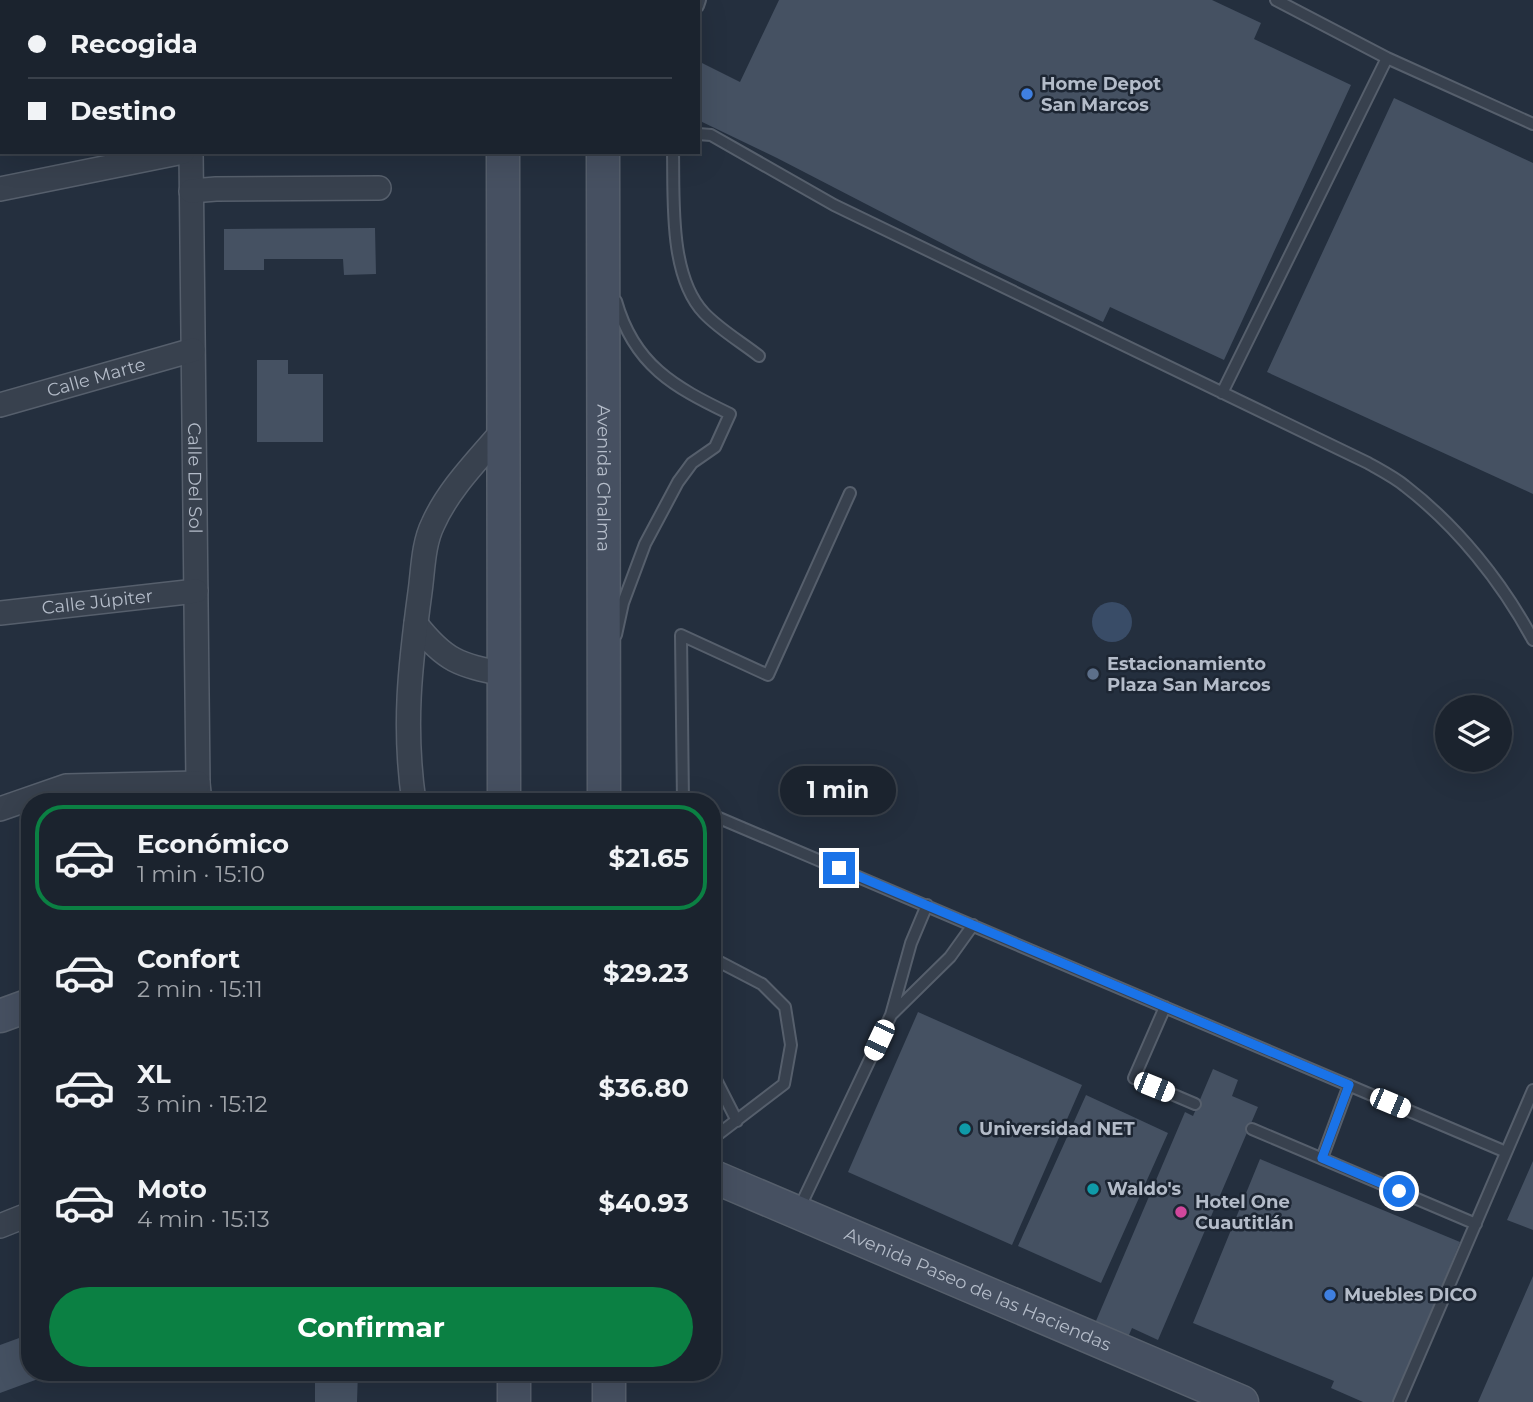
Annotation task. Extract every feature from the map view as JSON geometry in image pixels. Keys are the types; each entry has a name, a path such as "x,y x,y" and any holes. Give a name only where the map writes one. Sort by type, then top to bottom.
{"main road":[{"path":"503,154 505,793"},
{"name":"Avenida Chalma","path":"603,154 604,793"},
{"path":"0,1016 21,1008"},
{"name":"Avenida Paseo de las Haciendas","path":"721,1180 1242,1402"},
{"path":"514,1381 514,1402"},
{"path":"609,1381 609,1402"}],"street":[{"path":"0,189 174,154"},
{"name":"Calle Del Sol","path":"191,154 199,792"},
{"path":"191,191 379,188"},
{"name":"Calle Marte","path":"0,405 193,350"},
{"path":"413,793 407,719 410,670 432,525 451,493 504,429"},
{"name":"Calle Júpiter","path":"0,613 196,591"},
{"path":"416,624 431,643 450,659 470,667 504,674"},
{"path":"45,793 66,786 199,792"},
{"path":"0,808 21,801"},
{"path":"0,1226 21,1218"}],"lane":[{"path":"1276,0 1387,58 1533,124"},
{"path":"1222,393 1387,58"},
{"path":"700,134 711,135 834,205 1368,463 1405,486 1472,551 1499,585 1533,640"},
{"path":"673,154 675,236 684,278 703,312 759,356"},
{"path":"603,700 623,603 645,544 678,482 692,463 715,447 730,414 683,391 655,369 639,351 621,319 604,258"},
{"path":"683,793 681,635 768,675 850,493"},
{"path":"721,818 1506,1152"},
{"path":"797,1211 891,1015 911,943 927,905"},
{"path":"891,1015 950,957 973,925"},
{"path":"721,963 762,984 785,1007 791,1045 783,1084 721,1133"},
{"path":"1165,1007 1134,1078 1195,1104"},
{"path":"1322,1158 1349,1085"},
{"path":"721,1090 737,1121"},
{"path":"1399,1402 1533,1090"},
{"path":"1252,1129 1476,1224"}],"water":[{"path":"1112,602 1120,603 1126,608 1131,614 1131,630 1126,636 1120,641 1112,642 1104,641 1098,636 1093,630 1092,622 1093,614 1098,608 1104,603"}],"building":[{"path":"779,0 1212,0 1261,23 1254,39 1351,85 1224,360 1110,307 1103,322 980,263 700,121 700,62 740,82"},
{"path":"1394,98 1533,163 1533,494 1267,372"},
{"path":"375,228 376,274 344,275 343,259 264,259 264,270 224,270 224,229"},
{"path":"257,360 288,360 288,374 323,374 323,442 257,442"},
{"name":"Universidad NET","path":"918,1012 1082,1085 1012,1245 848,1172"},
{"path":"1213,1069 1238,1080 1232,1096 1258,1107 1158,1340 1132,1328 1126,1342 1093,1328 1185,1112 1193,1116"},
{"name":"Waldo's","path":"1086,1095 1168,1133 1101,1283 1018,1246"},
{"path":"1260,1159 1460,1242 1395,1402 1363,1402 1331,1388 1334,1381 1193,1323"},
{"path":"1533,1161 1533,1230 1507,1220"},
{"path":"1533,1276 1533,1402 1478,1402"},
{"path":"21,1337 21,1381 33,1381 0,1393 0,1345"},
{"path":"315,1381 358,1381 357,1402 315,1402"}],"place":[{"name":"Home Depot San Marcos","path":"1027,94"},
{"name":"Estacionamiento Plaza San Marcos","path":"1093,674"},
{"name":"Universidad NET","path":"965,1129"},
{"name":"Waldo's","path":"1093,1189"},
{"name":"Hotel One Cuautitlán","path":"1181,1212"},
{"name":"Muebles DICO","path":"1330,1295"}],"route":[{"path":"839,868 1349,1085 1322,1158 1399,1191"}]}
